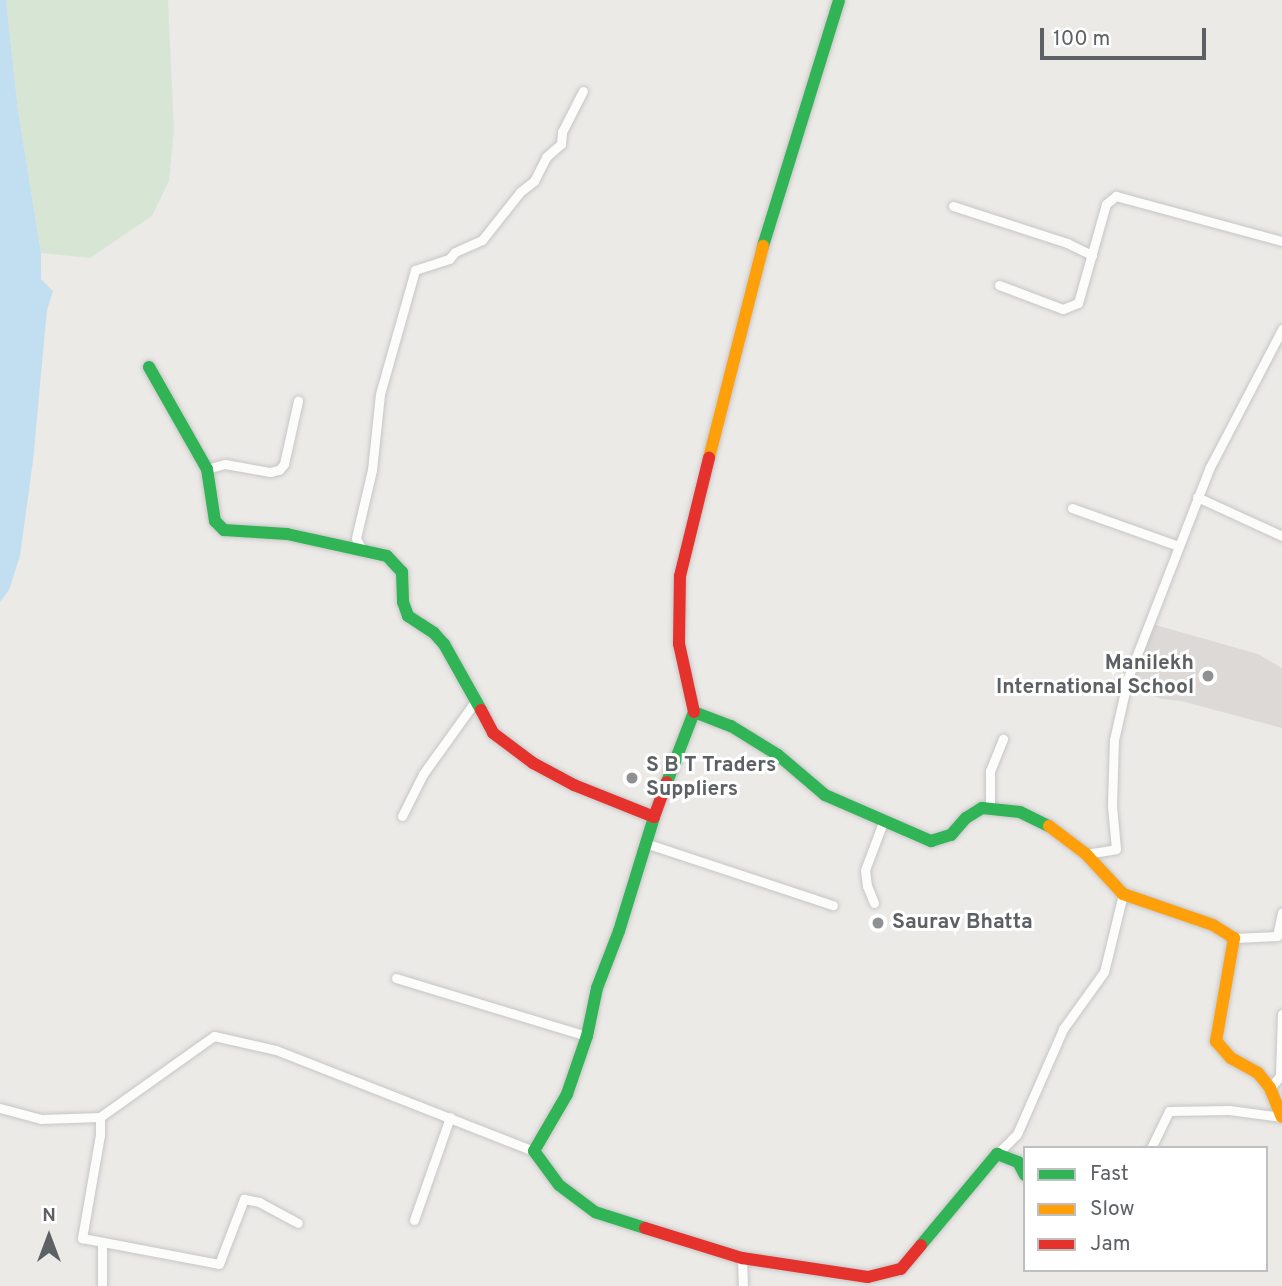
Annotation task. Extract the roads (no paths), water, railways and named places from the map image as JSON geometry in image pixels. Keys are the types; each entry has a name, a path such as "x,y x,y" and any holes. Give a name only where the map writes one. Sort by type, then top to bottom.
{"street":[{"path":"534,1151 567,1094 587,1035 597,988 619,931 645,843 694,712 679,645 680,576 758,261 839,0"},
{"path":"361,548 356,538 372,470 380,394 415,270 449,259 456,252 482,240 520,192 534,181 546,157 561,144 562,132 583,91"},
{"path":"999,285 1063,309 1078,303 1106,204 1116,196 1282,241"},
{"path":"953,206 1067,243 1092,255"},
{"path":"1086,854 1115,849 1112,806 1114,740 1128,678 1197,497 1282,329"},
{"path":"149,367 207,469 215,521 224,530 287,534 361,548 387,556 402,572 403,602 408,616 434,633 444,644 474,703 493,733 533,763 574,785 654,817"},
{"path":"207,469 225,464 270,472 279,470 284,464 298,401"},
{"path":"1197,497 1282,536"},
{"path":"1072,508 1178,546"},
{"path":"402,816 446,739 474,703"},
{"path":"694,712 732,726 778,755 825,795 931,841 951,835 966,818 990,807 1020,812 1046,824 1086,854 1123,894 1213,925 1234,939 1279,939 1282,913"},
{"path":"990,807 990,771 1003,739"},
{"path":"874,903 867,886 865,870 883,822"},
{"path":"645,843 833,905"},
{"path":"0,1108 41,1119 100,1117 214,1035 276,1050 534,1151 559,1185 594,1212 742,1258 868,1277 901,1269 997,1154 1017,1134 1063,1029 1104,972 1123,894"},
{"path":"1234,939 1216,1041 1231,1058 1258,1073 1270,1088 1282,1117"},
{"path":"396,978 587,1035"},
{"path":"1270,1088 1280,1076 1282,1014"},
{"path":"1152,1146 1169,1111 1229,1110 1282,1117"},
{"path":"100,1117 100,1135 82,1238 219,1264 244,1199 259,1202 298,1223"},
{"path":"414,1220 450,1117"},
{"path":"997,1154 1018,1162 1023,1171"},
{"path":"102,1242 102,1286"},
{"path":"742,1258 743,1286"}],"water":[{"path":"0,0 6,0 18,110 41,253 41,279 53,291 47,310 33,461 20,556 9,590 0,602"}],"place":[{"name":"Manilekh International School","path":"1208,676"},
{"name":"S B T Traders Suppliers","path":"632,778"},
{"name":"Saurav Bhatta","path":"878,923"}]}
